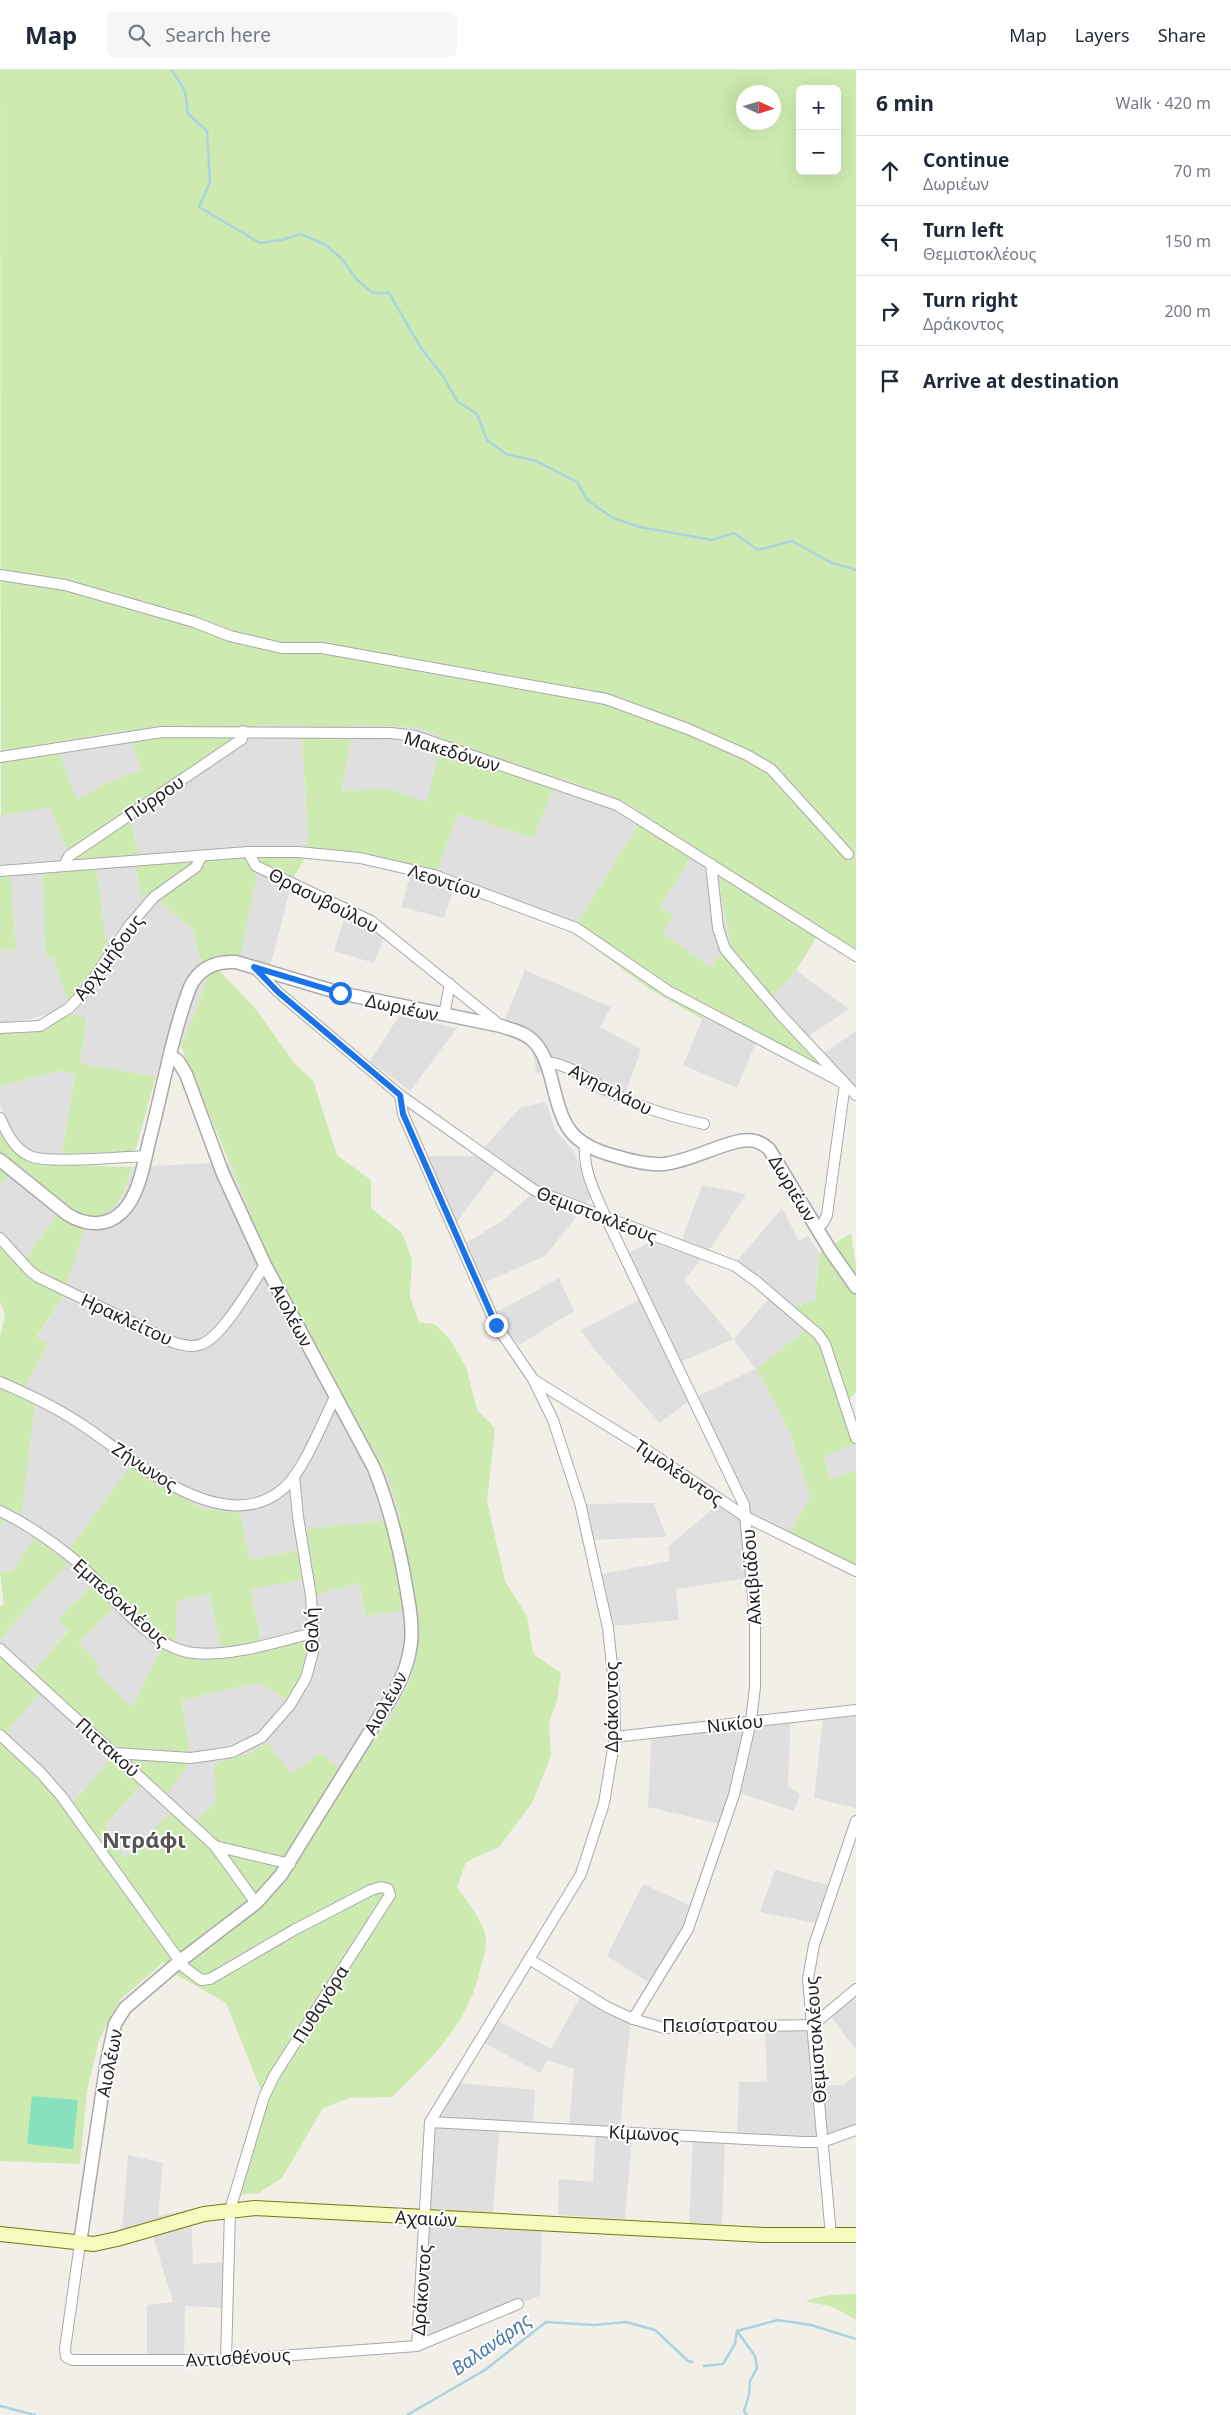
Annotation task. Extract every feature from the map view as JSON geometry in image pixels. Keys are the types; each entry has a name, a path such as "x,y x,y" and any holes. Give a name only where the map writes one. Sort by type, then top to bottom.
{"main road":[{"name":"Αχαιών","path":"0,2234 80,2243 106,2242 192,2217 230,2210 266,2208 746,2234 856,2235"}],"street":[{"path":"0,575 65,585 194,622 230,636 282,648 322,648 606,699 688,729 747,755 772,770 848,854"},
{"name":"Μακεδόνων","path":"0,756 162,732 243,731 415,736 617,805 856,956"},
{"name":"Πύρρου","path":"64,866 69,856 242,739 243,731"},
{"name":"Λεοντίου","path":"0,871 248,852 298,852 369,860 434,875 576,928 668,991 845,1084"},
{"name":"Θρασυβούλου","path":"248,852 256,866 370,921 502,1026"},
{"name":"Αρχιμήδους","path":"0,1028 40,1026 69,1008 85,991 129,926 154,897 196,867 201,857"},
{"name":"Λεοντίου","path":"711,864 718,928 725,949 856,1095"},
{"name":"Δωριέων","path":"0,1160 66,1214 79,1221 91,1224 112,1220 126,1208 137,1183 187,994 197,975 208,966 221,962 236,962 340,993 502,1026 521,1033 533,1040 546,1062 565,1123 570,1132 585,1146 638,1162 656,1164 674,1162 731,1142 758,1141 769,1149 817,1228 856,1287"},
{"name":"Θεμιστοκλέους","path":"254,967 285,998 400,1095 534,1190 735,1266 758,1282 818,1334 825,1344 853,1421 856,1438"},
{"path":"444,1015 450,984"},
{"name":"Αιολέων","path":"80,2243 107,2060 115,2024 132,2002 180,1961 256,1903 290,1864 397,1687 407,1662 411,1641 411,1617 406,1586 388,1503 365,1449 265,1266 223,1174 186,1074 178,1062 171,1056"},
{"name":"Αγησιλάου","path":"546,1062 563,1064 615,1094 647,1109 704,1124"},
{"path":"817,1228 823,1223 827,1215 845,1084"},
{"name":"Δράκοντος","path":"400,1095 403,1114 496,1325 533,1379 553,1420 580,1503 608,1628 614,1684 615,1737 604,1803 581,1874 430,2122 426,2218 417,2346"},
{"path":"0,1118 15,1145 33,1158 51,1160 145,1156"},
{"name":"Αλκιβιάδου","path":"585,1146 584,1160 586,1168 606,1218 736,1485 746,1517 755,1617 755,1687 750,1721 734,1795 691,1921 634,2019"},
{"name":"Ηρακλείτου","path":"0,1238 30,1271 38,1277 175,1343 191,1346 203,1344 215,1336 265,1266"},
{"name":"Τιμολέοντος","path":"533,1379 642,1447 746,1517 856,1572"},
{"name":"Ζήνωνος","path":"0,1382 60,1412 173,1486 202,1499 234,1504 255,1502 279,1492 294,1476"},
{"path":"294,1476 336,1395"},
{"name":"Θαλή","path":"114,1753 206,1758 232,1752 255,1742 283,1716 302,1686 312,1662 314,1634 294,1476"},
{"name":"Εμπεδοκλέους","path":"0,1510 32,1529 76,1561 150,1633 173,1648 206,1654 314,1634"},
{"name":"Πιττακού","path":"0,1649 215,1846 256,1903"},
{"name":"Νικίου","path":"615,1737 856,1710"},
{"path":"0,1735 40,1772 62,1797 180,1961"},
{"name":"Θεμιστοκλέους","path":"831,2236 808,1980 810,1963 856,1821"},
{"name":"Πιττακού","path":"215,1846 290,1864"},
{"name":"Πυθαγόρα","path":"180,1961 196,1978 208,1980 294,1930 371,1890 381,1887 388,1889 390,1892 390,1895 268,2087 230,2210 226,2360"},
{"name":"Πεισίστρατου","path":"529,1960 580,1992 634,2019 664,2028 813,2025"},
{"path":"813,2025 856,1989"},
{"name":"Κίμωνος","path":"430,2122 822,2142 856,2130"},
{"name":"Αντισθένους","path":"80,2243 65,2349 66,2357 81,2361 226,2360 417,2346 518,2304"}],"shaded area":[{"path":"259,725 301,725 308,834 306,857 139,864 131,811"},
{"path":"353,725 420,728 441,736 427,803 389,789 342,791"},
{"path":"127,730 141,770 105,783 77,801 54,742"},
{"path":"557,777 622,801 644,815 572,931 454,889 444,918 401,907 414,863 437,870 458,814 533,838"},
{"path":"50,806 67,851 68,868 44,873 46,958 52,956 95,859 132,855 144,904 153,895 193,930 206,983 181,1046 166,1041 156,1077 80,1063 87,1019 72,1014 69,1003 51,1013 31,1019 0,1023 0,951 16,950 0,875 0,813 1,816"},
{"path":"695,851 716,866 730,944 711,967 662,933 660,907"},
{"path":"258,864 293,878 268,975 238,968"},
{"path":"348,907 388,926 374,963 334,951"},
{"path":"525,970 611,1007 600,1027 641,1049 622,1104 595,1093 561,1070 537,1074 532,1049 521,1036 499,1033"},
{"path":"796,970 849,1009 800,1042 765,1006"},
{"path":"708,1006 759,1035 737,1088 683,1065"},
{"path":"399,1016 457,1028 410,1091 370,1061"},
{"path":"856,1031 856,1100 815,1059"},
{"path":"59,1071 75,1074 62,1154 35,1155 19,1143 9,1127 0,1104 0,1086"},
{"path":"546,1102 555,1130 574,1151 592,1197 545,1256 483,1283 466,1243 502,1221 539,1187 503,1161 455,1224 426,1156 476,1156 521,1107"},
{"path":"229,1162 268,1256 388,1477 401,1519 305,1529 307,1548 250,1560 240,1513 200,1508 132,1464 100,1578 59,1619 68,1630 29,1676 0,1653 0,1639 68,1563 0,1572 0,1527 12,1510 21,1514 21,1395 48,1344 37,1338 64,1295 83,1219 120,1203 132,1167"},
{"path":"15,1166 64,1204 19,1268 0,1247 0,1185"},
{"path":"702,1185 746,1194 712,1246 684,1280 734,1339 673,1365 690,1400 660,1423 593,1348 581,1330 641,1299 620,1257 665,1235 682,1239"},
{"path":"782,1208 799,1241 808,1235 819,1253 815,1301 795,1306 814,1323 756,1369 789,1430 810,1497 785,1540 752,1525 756,1577 676,1589 679,1620 612,1626 602,1574 670,1561 668,1547 724,1499 742,1511 690,1400 755,1369 734,1339 769,1298 732,1267"},
{"path":"559,1278 574,1311 519,1345 507,1333 497,1312"},
{"path":"856,1443 856,1470 831,1479 824,1456"},
{"path":"654,1503 666,1537 592,1540 585,1504"},
{"path":"313,1577 317,1595 359,1583 366,1616 418,1608 419,1628 414,1667 397,1706 350,1775 291,1773 267,1742 250,1753 233,1759 215,1803 197,1820 177,1806 124,1859 105,1827 146,1779 189,1748 182,1700 258,1683 286,1699 262,1650 251,1589"},
{"path":"209,1594 223,1658 203,1662 176,1655 176,1601"},
{"path":"121,1601 166,1641 132,1708 95,1671 79,1643"},
{"path":"46,1686 118,1753 67,1807 0,1740"},
{"path":"791,1711 788,1786 800,1794 794,1811 737,1792 724,1825 648,1807 652,1726"},
{"path":"856,1715 856,1808 814,1798 823,1719"},
{"path":"775,1870 828,1885 815,1923 760,1912"},
{"path":"643,1884 691,1906 670,1951 651,1984 607,1956"},
{"path":"856,1993 856,2050 829,2014"},
{"path":"581,1996 631,2025 624,2080 620,2136 632,2137 625,2219 558,2215 559,2179 593,2182 596,2127 569,2125 574,2069 547,2060 541,2073 482,2042 495,2019 551,2049"},
{"path":"807,2028 811,2086 844,2085 856,2075 856,2126 822,2138 737,2136 739,2082 767,2082 765,2030"},
{"path":"457,2083 535,2090 533,2124 500,2123 492,2225 542,2228 540,2296 421,2339 432,2122"},
{"path":"693,2139 725,2140 722,2224 689,2223"},
{"path":"128,2155 163,2163 158,2216 191,2209 193,2264 231,2262 230,2308 185,2306 184,2364 147,2366 147,2305 173,2302 153,2236 121,2246"}],"green space":[{"path":"0,70 856,70 856,952 821,931 796,970 765,1006 821,1064 817,1068 707,1007 702,1019 648,988 572,931 644,815 622,801 558,777 533,838 458,814 437,871 414,864 411,875 358,861 306,857 293,878 259,865 238,968 215,966 255,1008 296,1065 313,1080 337,1155 371,1180 371,1208 402,1233 412,1259 410,1297 419,1322 435,1324 451,1341 466,1367 477,1410 495,1428 487,1501 505,1581 527,1616 533,1654 561,1673 557,1701 549,1723 551,1756 532,1803 499,1847 466,1862 457,1887 483,1927 486,1943 485,1953 468,2005 435,2053 392,2097 350,2098 323,2108 282,2178 259,2193 240,2195 266,2103 226,2003 178,1976 164,1962 120,2000 99,2040 87,2091 80,2164 0,2161 0,1740 0,1653 29,1676 68,1631 58,1619 100,1578 69,1549 132,1464 200,1508 240,1513 250,1560 307,1548 305,1529 401,1519 388,1477 268,1256 181,1046 206,983 193,930 153,896 144,905 132,855 95,859 107,948 88,979 69,1003 52,957 46,958 43,873 68,868 67,851 50,807 1,816","holes":["259,725 301,725 308,834 306,856 139,863 131,811","353,725 420,728 441,736 427,802 389,789 342,791","127,730 141,770 105,783 77,800 55,742","695,851 716,866 730,943 711,967 663,933 674,916 660,907","313,1578 316,1595 359,1583 366,1616 418,1608 416,1652 410,1680 396,1708 350,1775 320,1754 291,1773 267,1742 250,1753 214,1764 215,1803 197,1820 177,1806 124,1858 105,1826 146,1779 166,1796 187,1767 189,1748 182,1700 258,1683 286,1699 304,1672 310,1650 310,1641 262,1649 251,1589","209,1594 223,1658 203,1661 176,1655 177,1601","121,1601 151,1631 165,1641 132,1707 96,1671 100,1665 79,1643","46,1686 117,1753 68,1807 0,1740"]},
{"path":"10,874 16,950 0,951 0,875"},
{"path":"72,1014 87,1018 80,1063 156,1077 135,1151 62,1154 75,1074 59,1071 0,1086 0,1030 38,1028"},
{"path":"0,1125 11,1145 34,1164 132,1167 118,1203 105,1214 83,1219 83,1233 64,1295 37,1337 48,1344 21,1395 35,1402 22,1514 12,1510 0,1527 0,1337 5,1315 0,1301 0,1247 19,1268 64,1204 15,1167 0,1185"},
{"path":"851,1233 856,1266 856,1391 846,1403 851,1414 856,1417 856,1443 824,1457 831,1479 856,1470 856,1577 785,1540 810,1497 789,1430 756,1369 814,1323 794,1306 815,1301 819,1253"},
{"path":"34,1537 68,1563 0,1639 0,1606 4,1604 0,1572 13,1571"},
{"path":"32,2096 78,2100 73,2149 27,2144"},
{"path":"856,2294 856,2320 833,2307 805,2301 830,2295"}],"waterway":[{"path":"172,70 185,91 188,114 207,131 210,182 199,207 260,243 281,240 301,234 326,245 343,260 356,279 373,293 389,293 421,348 443,376 457,401 477,414 487,440 506,454 536,461 577,482 587,500 613,518 640,527 712,540 734,533 758,550 792,541 830,562 856,570"},
{"name":"Βαλανάρης","path":"704,2366 723,2364 735,2344 737,2331 778,2320 811,2325 856,2339"},
{"name":"Βαλανάρης","path":"407,2415 485,2370 546,2322 594,2325 626,2322 655,2330 688,2361 692,2362"},
{"path":"737,2331 755,2356 757,2368 750,2381 749,2395 744,2411 747,2415"},
{"name":"Βαλανάρης","path":"0,2406 35,2415"}],"district":[{"name":"Ντράφι","path":"144,1839"}],"route":[{"path":"340,993 254,967 278,992 400,1095 403,1114 496,1325"}]}
